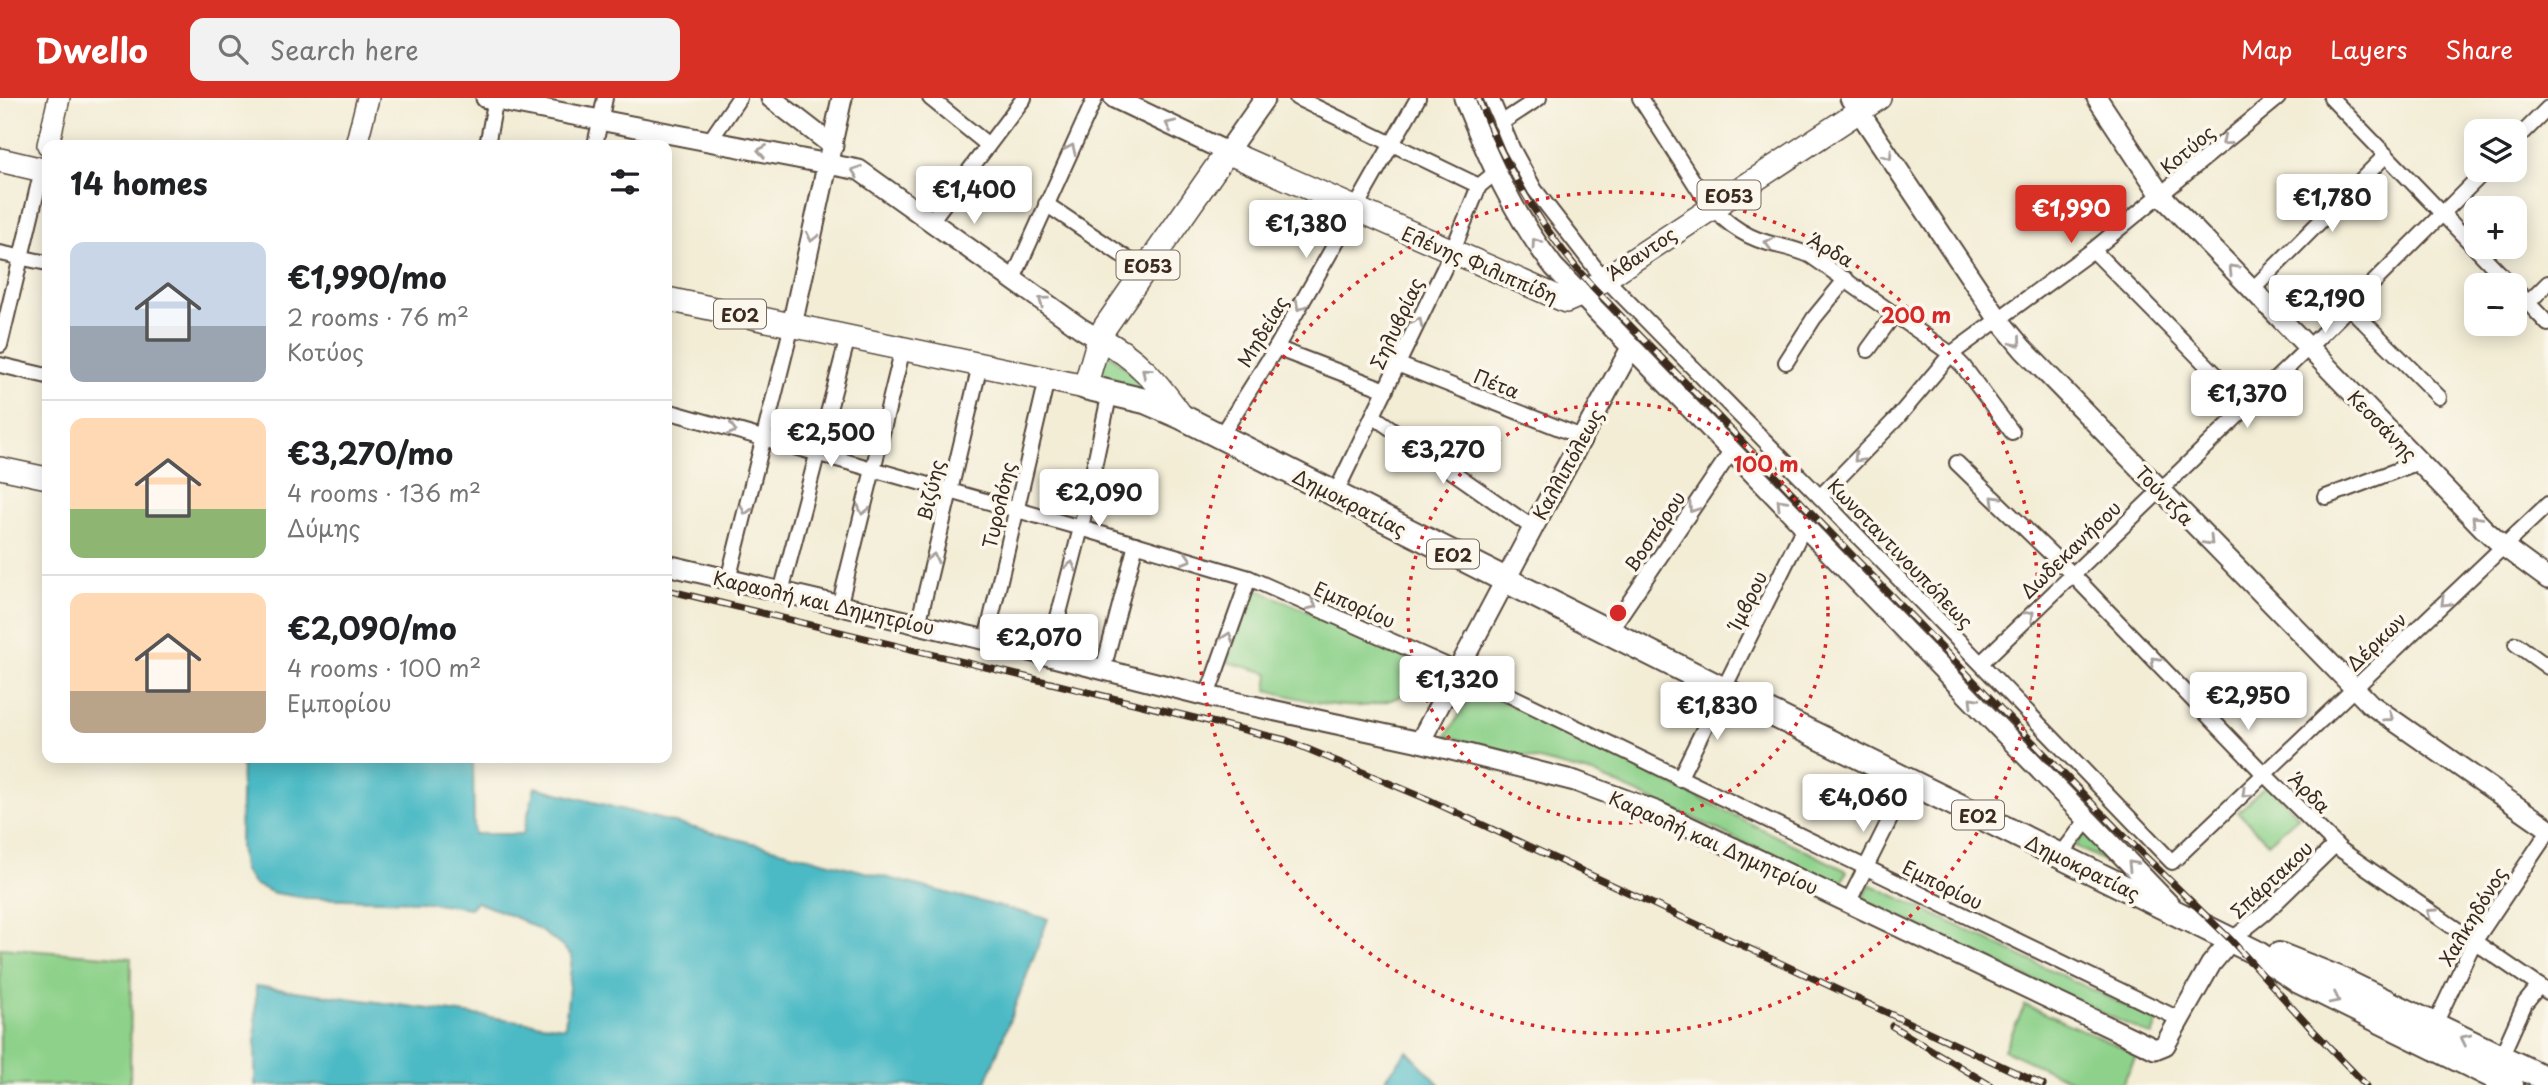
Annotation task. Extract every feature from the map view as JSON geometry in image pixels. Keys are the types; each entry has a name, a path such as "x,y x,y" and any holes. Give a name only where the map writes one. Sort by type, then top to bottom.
{"highway":[{"name":"Δημοκρατίας","path":"1086,387 1145,401 1182,417 1724,690 2255,952 2299,981 2511,1085"},
{"name":"Δημοκρατίας","path":"2255,952 2286,957 2339,979 2548,1080"}],"main road":[{"path":"49,140 59,98"},
{"path":"357,140 368,98"},
{"name":"Άβαντος","path":"1580,295 1711,207 1854,105 1879,98"},
{"name":"Ελένης Φιλιππίδη","path":"1227,152 1557,299 1569,301 1580,295"},
{"name":"ΕΟ53","path":"1086,387 1099,339 1227,152"},
{"path":"0,160 42,170"},
{"name":"Δημοκρατίας","path":"672,300 1086,387"},
{"path":"1099,339 1124,354 1154,379 1182,417"},
{"path":"0,468 42,477"}],"street":[{"path":"596,140 605,98"},
{"path":"709,142 739,98"},
{"path":"771,98 831,155 863,172 1099,339"},
{"path":"728,580 792,325 842,98"},
{"path":"929,98 988,145"},
{"path":"931,221 1024,98"},
{"path":"1013,279 1094,98"},
{"name":"Ελένης Φιλιππίδη","path":"1114,98 1227,152"},
{"path":"1227,152 1265,98"},
{"path":"1297,98 1479,187"},
{"name":"Μηδείας","path":"1220,437 1276,348 1418,98"},
{"path":"1464,98 1495,173 1539,247 1580,295 2179,914"},
{"name":"Κωνσταντινουπόλεως","path":"1491,98 1519,162 1543,201 1572,241 1604,278 1820,497 2170,860"},
{"path":"1501,123 1539,98"},
{"name":"Άρδα","path":"1640,98 1711,207 1742,233 1804,253 1846,279 1951,354 2012,432"},
{"name":"Κεσσάνης","path":"2096,98 2161,195 2503,546 2548,579"},
{"name":"Κοτύος","path":"1820,497 1897,418 1951,354 2093,250 2278,98"},
{"path":"2331,98 2499,273"},
{"path":"488,140 493,99 709,142 831,155"},
{"name":"Τούντζα","path":"1854,105 1999,320 2023,349 2354,689 2376,709 2548,830"},
{"path":"2527,129 2548,108"},
{"path":"2253,289 2386,155"},
{"name":"Σηλυβρίας","path":"1335,495 1452,252 1479,187 1495,173"},
{"path":"0,345 42,182"},
{"name":"Δωδεκανήσου","path":"1981,663 2309,347 2474,182"},
{"path":"1046,204 1144,270"},
{"path":"2093,250 2247,406"},
{"path":"0,253 42,263"},
{"path":"1786,362 1814,318 1846,279"},
{"path":"2548,283 2528,303 2548,324"},
{"path":"2349,307 2438,397"},
{"path":"1868,350 1895,313"},
{"path":"780,592 848,337"},
{"path":"839,607 903,348"},
{"path":"1276,348 1386,390"},
{"name":"Καλλιπόλεως","path":"1420,742 1631,348"},
{"name":"Πέτα","path":"1397,364 1582,437"},
{"path":"0,365 42,375"},
{"name":"Βιζύης","path":"918,625 980,365"},
{"name":"Τυρολόης","path":"986,640 1047,379"},
{"path":"1048,656 1081,528 1110,392"},
{"name":"Εμπορίου","path":"672,412 1249,578 1458,671 2179,1019"},
{"path":"1373,416 1533,527"},
{"name":"Βοσπόρου","path":"1609,632 1731,452"},
{"path":"2326,497 2419,462"},
{"name":"Άρδα","path":"1957,463 2072,574 2335,845 2544,989"},
{"name":"Δέρκων","path":"2170,860 2175,862 2548,504"},
{"name":"Ίμβρου","path":"1679,779 1804,527"},
{"path":"1103,670 1136,544"},
{"name":"Καραολή και Δημητρίου","path":"672,566 986,640 1207,696 1420,742 1575,781 1694,829 2149,1048 2159,1049 2165,1045 2211,964 2231,940"},
{"path":"1207,696 1249,578"},
{"path":"2516,644 2548,667"},
{"path":"1848,903 1909,781"},
{"path":"2060,856 2088,819"},
{"name":"Χαλκηδόνος","path":"2435,1024 2474,942 2548,830"},
{"name":"Σπάρτακου","path":"2231,940 2265,913 2335,845"},
{"path":"2501,1057 2525,1003 2544,989"}],"green space":[{"path":"1104,349 1170,408 1093,382"},
{"path":"1254,588 1438,668 1417,687 1397,698 1377,704 1335,705 1267,690 1269,673 1227,662"},
{"path":"1476,688 1847,871 1839,889 1597,775 1446,736"},
{"path":"2267,784 2299,816 2268,843 2238,812"},
{"path":"2087,830 2127,873 2075,846"},
{"path":"1870,884 2158,1021 2152,1036 1863,900"},
{"path":"0,948 131,958 130,1085 0,1085"},
{"path":"2025,1005 2137,1054 2122,1085 2081,1085 2004,1050"}],"water":[{"path":"242,763 473,763 474,834 523,834 535,787 1048,919 985,1085 255,1085 256,986 565,1027 572,956 539,930 515,917 476,902 470,908 420,901 306,898 274,893 253,884 243,869 240,845"},
{"path":"1407,1051 1440,1085 1381,1085"}],"railway":[{"path":"1478,98 1500,149 1527,198 1557,243 1592,286 2116,828 2231,940 2366,1085"},
{"path":"672,591 1286,740 1427,799 2043,1085"},
{"path":"1892,1026 1990,1085"}]}
